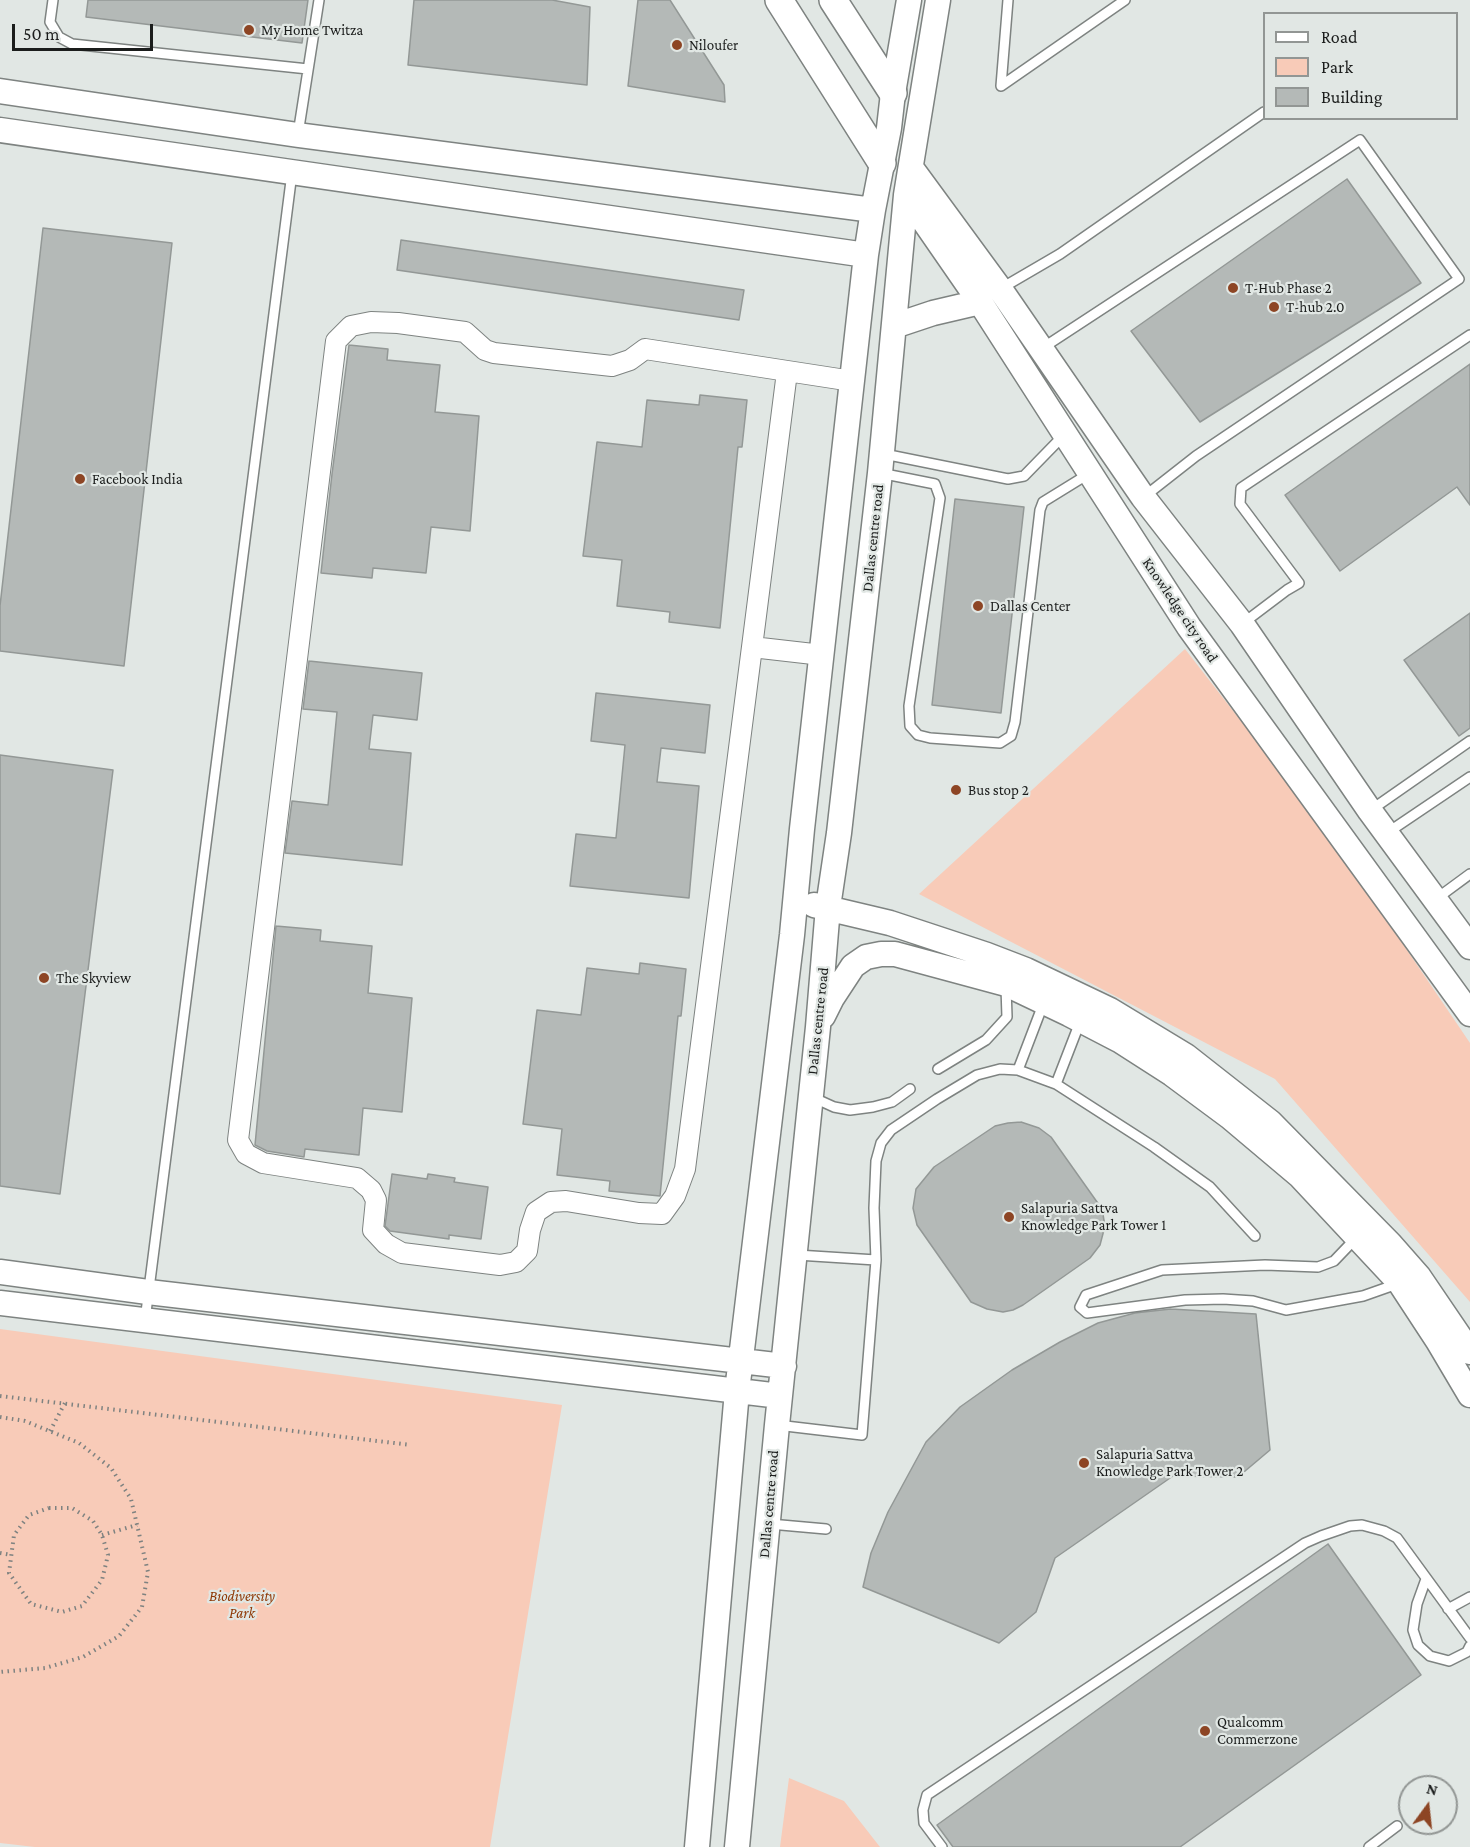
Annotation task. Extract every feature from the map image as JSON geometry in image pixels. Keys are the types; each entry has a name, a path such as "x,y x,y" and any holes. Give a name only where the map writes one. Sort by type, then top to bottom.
{"main road":[{"path":"779,0 882,163"},
{"path":"833,0 893,93"}],"street":[{"path":"697,1847 737,1391 795,902 866,255 890,128 893,93 909,0"},
{"name":"Dallas centre road","path":"737,1847 828,907 839,833 881,463 906,195 938,0"},
{"path":"0,91 298,135 873,210"},
{"path":"0,130 866,255"},
{"path":"912,169 1000,289 1143,497 1242,624 1370,811 1470,946"},
{"name":"Knowledge city road","path":"906,195 980,302 1189,627 1470,1014"},
{"path":"894,326 933,313 980,302"},
{"path":"787,372 685,1169 675,1196 662,1214 639,1213 566,1201 551,1202 536,1212 527,1251 516,1262 500,1265 402,1253 386,1245 373,1230 376,1200 371,1190 357,1178 263,1163 246,1154 238,1140 336,341 351,326 371,322 398,323 465,332 485,350 494,353 612,366 630,360 645,349 852,381"},
{"path":"752,647 822,655"},
{"path":"795,902 828,907 890,922 1026,970 1110,1010 1186,1056 1270,1122 1377,1230 1419,1277 1470,1352"},
{"path":"818,1027 832,998 853,966 866,957 896,954 1006,984 1119,1040 1172,1074 1230,1117 1300,1176 1400,1283 1470,1395"},
{"path":"0,1272 147,1292 784,1366"},
{"path":"0,1303 780,1396"}],"lane":[{"path":"53,0 50,22 59,37 72,44 308,69"},
{"path":"298,135 319,0"},
{"path":"1008,0 1001,86 1125,0"},
{"path":"1000,289 1060,254 1263,113"},
{"path":"1041,349 1360,140 1459,279 1196,456 1143,497"},
{"path":"145,1320 292,171"},
{"path":"1242,624 1299,583 1240,504 1242,488 1470,335"},
{"path":"881,463 923,463 1008,479 1024,476 1065,434"},
{"path":"881,463 935,484 940,498 909,706 910,726 918,735 930,738 1000,743 1011,736 1015,722 1040,510 1043,502 1090,473"},
{"path":"1370,811 1470,741"},
{"path":"1386,833 1470,777"},
{"path":"1436,899 1470,874"},
{"path":"938,1069 986,1040 1007,1017 1006,984"},
{"path":"1018,1070 1044,1002"},
{"path":"1056,1084 1081,1020"},
{"path":"777,1425 862,1435 876,1260 874,1208 876,1161 881,1143 891,1130 937,1098 977,1075 1000,1069 1018,1070 1056,1084 1210,1187 1255,1236"},
{"path":"810,1096 834,1107 850,1110 892,1102 910,1089"},
{"path":"1171,1172 1174,1162"},
{"path":"1357,1236 1334,1261 1318,1267 1265,1265 1161,1270 1086,1295 1080,1307 1087,1312 1185,1300 1223,1299 1253,1301 1286,1310 1363,1296 1400,1283"},
{"path":"795,1254 876,1260"},
{"path":"767,1524 826,1529"},
{"path":"942,1847 924,1823 923,1810 927,1795 1305,1543 1350,1526 1362,1525 1384,1531 1397,1538 1470,1638"},
{"path":"1426,1579 1417,1604 1413,1630 1418,1645 1430,1656 1449,1661 1469,1651"},
{"path":"1448,1609 1470,1597"},
{"path":"1369,1847 1397,1826"}],"path":[{"path":"0,1396 411,1445"},
{"path":"50,1431 65,1403"},
{"path":"0,1417 25,1421 79,1443 111,1468 131,1499 148,1572 142,1607 119,1636 83,1657 45,1668 0,1672"},
{"path":"49,1508 72,1508 93,1521 102,1535 108,1555 102,1580 82,1606 62,1612 31,1604 9,1574 14,1535 29,1515 49,1508"},
{"path":"102,1535 137,1525"},
{"path":"0,1553 11,1555"}],"green space":[{"path":"1185,649 1325,829 1470,1043 1470,1302 1275,1079 919,894"},
{"name":"Biodiversity Park","path":"0,1329 562,1405 490,1847 35,1847 0,1843"},
{"path":"789,1778 844,1801 880,1847 780,1847"}],"building":[{"name":"My Home Twitza","path":"88,0 308,0 302,43 86,17"},
{"path":"414,0 552,0 590,7 587,85 408,65"},
{"path":"638,0 670,0 724,85 725,102 628,86"},
{"name":"T-hub 2.0","path":"1347,179 1421,283 1200,422 1131,331"},
{"path":"43,228 172,243 124,666 0,651 0,606"},
{"path":"401,240 744,290 739,320 397,270"},
{"path":"349,345 388,349 387,360 440,365 435,412 479,416 470,531 431,527 426,573 373,568 372,578 321,573"},
{"path":"1470,364 1470,505 1457,487 1340,571 1285,495"},
{"path":"700,395 747,400 742,447 738,447 720,628 669,622 670,612 617,606 622,560 583,556 597,442 642,447 647,400 699,405"},
{"name":"Dallas Center","path":"955,499 1024,507 1001,713 932,705"},
{"path":"1470,613 1470,728 1459,736 1404,660"},
{"path":"309,661 422,673 417,720 373,715 369,749 411,753 402,865 285,853 292,801 328,805 337,712 303,709"},
{"path":"596,693 710,705 705,753 661,748 657,782 699,786 689,898 570,886 576,834 616,838 625,745 591,741"},
{"name":"The Skyview","path":"0,755 113,770 60,1194 0,1186"},
{"path":"276,926 321,930 320,941 372,946 368,993 412,998 402,1112 363,1108 359,1155 305,1149 304,1157 267,1151 255,1145"},
{"path":"640,963 686,969 681,1016 678,1016 660,1196 609,1191 610,1181 557,1175 562,1129 523,1124 537,1010 581,1015 587,968 639,974"},
{"name":"Salapuria Sattva Knowledge Park Tower 1","path":"1021,1122 1039,1128 1051,1137 1102,1209 1105,1226 1100,1245 1090,1258 1023,1305 1003,1312 987,1309 971,1302 917,1225 913,1208 916,1189 934,1167 995,1126"},
{"path":"392,1174 427,1179 428,1174 455,1178 454,1182 488,1187 481,1239 449,1235 449,1239 390,1231 385,1226"},
{"name":"Salapuria Sattva Knowledge Park Tower 2","path":"1171,1309 1256,1314 1270,1450 1238,1477 1173,1476 1055,1558 1036,1612 999,1643 863,1587 871,1553 888,1512 926,1442 960,1407 1012,1370 1098,1323 1135,1313"},
{"name":"Qualcomm Commerzone","path":"1328,1544 1421,1675 1180,1847 953,1847 937,1825"}],"place":[{"name":"My Home Twitza","path":"249,30"},
{"name":"Niloufer","path":"677,45"},
{"name":"T-Hub Phase 2","path":"1233,288"},
{"name":"T-hub 2.0","path":"1274,307"},
{"name":"Facebook India","path":"80,479"},
{"name":"Dallas Center","path":"978,606"},
{"name":"Bus stop 2","path":"956,790"},
{"name":"The Skyview","path":"44,978"},
{"name":"Salapuria Sattva Knowledge Park Tower 1","path":"1009,1217"},
{"name":"Salapuria Sattva Knowledge Park Tower 2","path":"1084,1463"},
{"name":"Qualcomm Commerzone","path":"1205,1731"}]}
